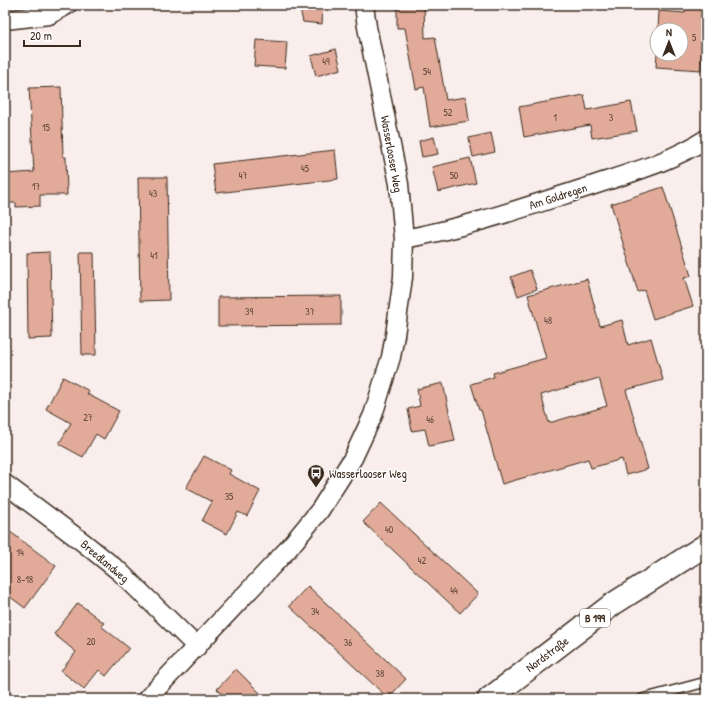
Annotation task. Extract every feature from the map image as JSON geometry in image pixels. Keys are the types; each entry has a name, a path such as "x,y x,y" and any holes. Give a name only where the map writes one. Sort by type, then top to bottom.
{"main road":[{"name":"Nordstraße","path":"489,699 613,604 706,545"}],"street":[{"path":"5,20 49,15 68,5"},
{"name":"Wasserlooser Weg","path":"147,699 198,647 288,549 320,510 353,458 372,415 391,357 403,277 404,239 399,184 367,27 364,5"},
{"name":"Am Goldregen","path":"404,239 435,233 535,204 653,165 690,150 706,139"},
{"name":"Breedlandweg","path":"5,484 120,572 198,647"}],"lane":[{"path":"642,699 706,682"}],"building":[{"path":"299,5 323,5 322,24 303,22"},
{"path":"397,5 424,5 425,38 435,37 446,100 466,97 469,121 430,127 424,87 416,89 405,28 397,28"},
{"path":"685,5 706,5 706,44 702,44 701,70 656,67 656,62 689,62 689,22 658,22 659,11 685,13"},
{"path":"256,40 287,42 285,68 254,66"},
{"path":"336,49 341,69 316,76 311,56"},
{"path":"61,87 63,157 66,157 67,195 40,195 40,206 16,207 16,203 5,203 5,174 34,172 29,88"},
{"path":"584,95 587,110 631,102 637,131 592,138 590,125 524,137 519,107"},
{"path":"491,133 495,152 473,157 469,138"},
{"path":"434,137 438,154 422,157 419,141"},
{"path":"335,150 338,179 216,193 212,164"},
{"path":"470,158 476,183 438,192 432,167"},
{"path":"138,177 167,177 169,300 140,301"},
{"path":"663,187 691,276 684,278 693,306 653,319 644,290 638,292 611,204"},
{"path":"50,252 52,338 28,339 27,253"},
{"path":"80,252 94,252 96,355 82,355"},
{"path":"530,270 537,289 518,296 511,277"},
{"path":"587,279 600,326 622,320 628,345 651,338 663,380 626,390 648,469 626,475 622,459 591,468 588,459 502,484 481,410 479,410 471,384 494,377 493,373 546,358 528,295","holes":["599,378 607,406 549,423 541,395"]},
{"path":"341,296 341,325 218,326 218,297"},
{"path":"63,377 89,391 87,394 119,411 104,439 96,434 83,457 59,444 71,423 46,409"},
{"path":"443,383 455,441 429,446 425,429 412,431 408,409 420,406 417,389"},
{"path":"204,456 231,470 229,474 260,491 247,516 238,512 227,534 202,521 212,502 186,488"},
{"path":"381,503 478,594 460,613 363,522"},
{"path":"5,528 56,566 25,608 5,593"},
{"path":"308,586 406,679 388,698 289,606"},
{"path":"78,603 104,623 101,626 129,648 106,676 99,670 84,689 61,671 76,652 54,634"},
{"path":"236,669 266,699 228,699 217,689"}],"place":[{"name":"Wasserlooser Weg","path":"316,488"}]}
